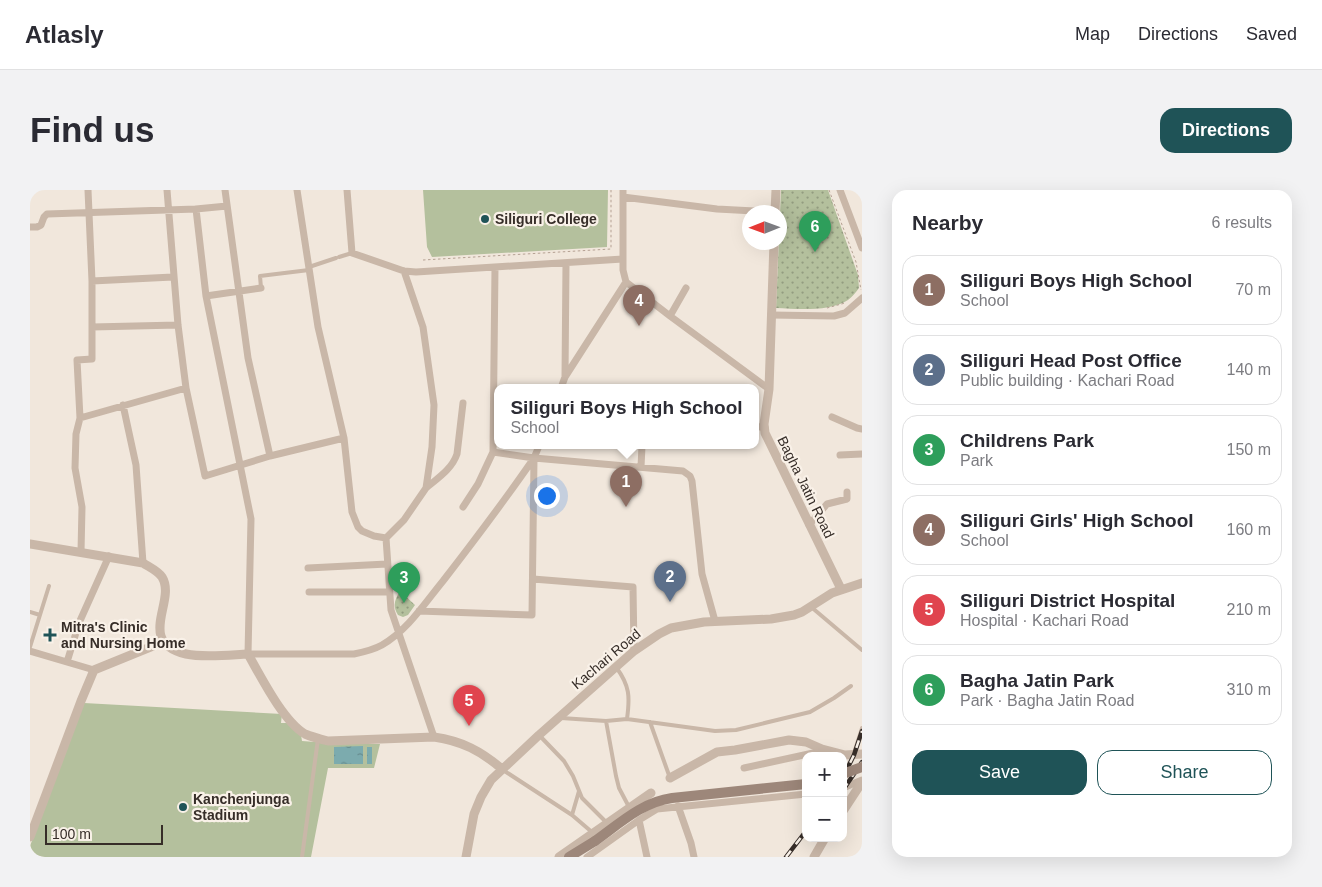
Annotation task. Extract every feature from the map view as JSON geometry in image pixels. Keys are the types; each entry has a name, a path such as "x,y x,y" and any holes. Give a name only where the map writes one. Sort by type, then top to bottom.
{"main road":[{"path":"847,773 862,767"},
{"path":"569,857 594,837 640,808 656,801 802,784"},
{"path":"577,857 594,837"}],"street":[{"path":"81,552 82,507 74,451 80,418 77,360 92,359 92,280 88,190"},
{"path":"167,190 173,277 186,388 206,476 270,456 344,438"},
{"path":"225,190 248,358 270,456"},
{"path":"297,190 318,327 344,438 350,503 354,520 358,527 366,534 386,538"},
{"path":"347,190 352,253 404,271 416,272 623,260"},
{"path":"775,205 776,190"},
{"path":"840,190 862,248"},
{"path":"742,210 717,209 623,194 623,270 626,282 769,389"},
{"path":"30,227 41,225 46,214 227,206"},
{"path":"196,208 206,296 251,519 248,654 278,705 303,733 328,741 434,737 450,739 487,755 502,769"},
{"name":"Bagha Jatin Road","path":"774,250 769,389 765,428 768,440 841,589"},
{"path":"566,263 566,377"},
{"path":"463,506 478,484 493,452 495,267"},
{"path":"404,271 423,327 434,405 432,447 426,488"},
{"path":"92,280 173,277"},
{"path":"563,384 626,282"},
{"path":"206,296 261,288"},
{"path":"670,316 686,288"},
{"path":"772,315 834,316 845,313 862,298"},
{"path":"92,327 178,325"},
{"path":"80,418 186,388"},
{"path":"434,737 391,610 386,538 404,520 426,488 448,470 454,461 457,454 463,403"},
{"path":"123,405 136,465 143,563"},
{"path":"832,417 862,429"},
{"path":"759,427 765,428"},
{"path":"30,544 143,563 162,577 165,586 160,626 163,640 168,646 179,652 189,654 354,654 384,644 398,633 419,610 487,525 534,458 538,449"},
{"path":"641,467 642,449"},
{"path":"493,452 534,458 683,471 690,476 702,574 715,621"},
{"path":"840,455 862,454"},
{"path":"419,610 532,615 534,458"},
{"path":"810,525 828,504 847,499 847,492"},
{"path":"67,662 79,623 109,556"},
{"path":"308,568 387,564"},
{"path":"533,580 632,587 634,652"},
{"name":"Kachari Road","path":"466,857 471,826 485,788 502,769 539,735 616,667 659,634 671,628 715,621 784,617 802,612 841,589 862,583"},
{"path":"309,592 389,592"},
{"path":"30,651 94,670 153,646 163,640"},
{"path":"30,837 94,670"},
{"path":"670,778 717,752 775,741 799,741 827,750 858,755"},
{"path":"744,768 827,750"},
{"path":"847,787 862,781"},
{"path":"847,805 862,781"},
{"path":"559,857 594,837 607,823 651,793 657,809"},
{"path":"587,857 657,809 802,794"},
{"path":"678,806 692,844 694,857"},
{"path":"639,820 647,857"},
{"path":"812,857 823,842"}],"lane":[{"path":"261,288 260,276 309,268 352,253"},
{"path":"30,647 49,586"},
{"path":"810,606 862,650"},
{"path":"30,612 40,615"},
{"path":"616,667 624,678 629,690 627,719"},
{"path":"559,718 606,721 627,719 715,731 736,730 810,712 852,686"},
{"path":"606,721 616,776 630,807"},
{"path":"650,722 670,778"},
{"path":"858,755 862,728"},
{"path":"539,735 564,761 589,806 607,823"},
{"path":"302,857 318,739"},
{"path":"502,769 572,815 594,837"},
{"path":"572,815 579,790"}],"path":[{"path":"423,260 611,249 611,190"},
{"path":"830,190 856,262 861,289"},
{"path":"824,308 838,306 849,301"}],"green space":[{"name":"Siliguri College","path":"423,190 608,190 607,247 432,257 427,247"},
{"path":"781,190 828,190 858,275 859,288 848,300 841,304 823,308 776,308 778,250 787,250 787,205 780,205"},
{"path":"400,591 415,605 408,615 403,617 398,615 395,605"},
{"name":"Kanchenjunga Stadium","path":"84,703 282,714 281,723 288,723 301,735 302,741 380,744 374,768 328,768 311,857 30,857 30,846"}],"water":[{"path":"363,746 363,764 334,764 334,747"},
{"path":"367,747 372,747 372,764 367,764"}],"railway":[{"path":"847,769 862,731"},
{"path":"847,784 862,762"},
{"path":"786,857 802,836"}],"place":[{"name":"Siliguri College","path":"485,219"},
{"name":"Bagha Jatin Park","path":"815,252"},
{"name":"Siliguri Girls' High School","path":"639,326"},
{"name":"Siliguri Boys High School","path":"626,507"},
{"name":"Siliguri Head Post Office","path":"670,602"},
{"name":"Childrens Park","path":"404,603"},
{"name":"Mitra's Clinic and Nursing Home","path":"50,635"},
{"name":"Siliguri District Hospital","path":"469,726"},
{"name":"Kanchenjunga Stadium","path":"183,807"}]}
